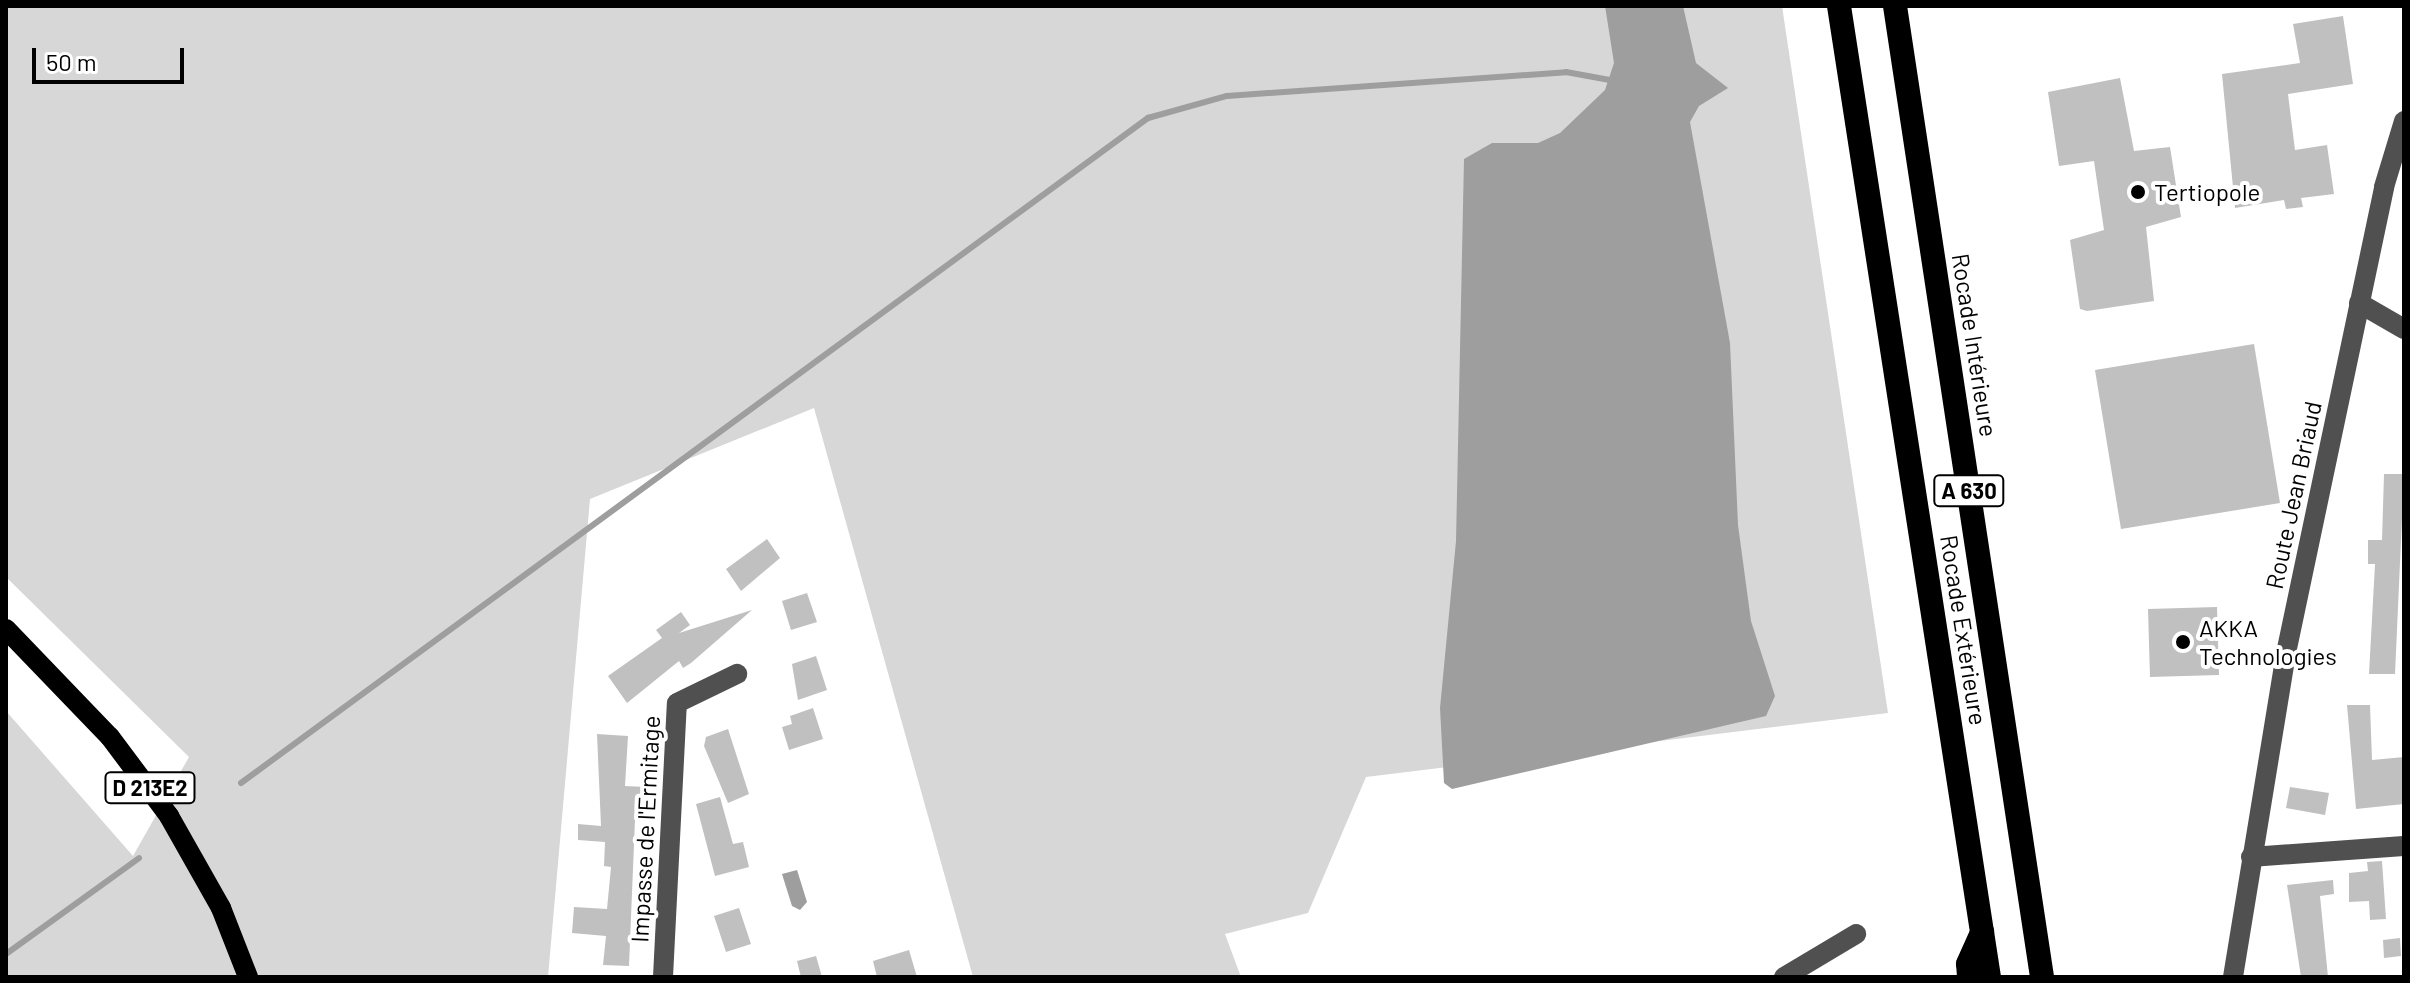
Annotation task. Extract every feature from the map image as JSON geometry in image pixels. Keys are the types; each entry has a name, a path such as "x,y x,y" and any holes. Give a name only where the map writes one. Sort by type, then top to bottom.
{"highway":[{"name":"Rocade Extérieure","path":"1839,6 1989,977"},
{"name":"Rocade Intérieure","path":"1895,6 2042,977"},
{"path":"1969,977 1968,964 1982,932"}],"main road":[{"name":"D 213E2","path":"6,629 63,683 155,796 221,908 248,977"}],"street":[{"name":"Route Jean Briaud","path":"2233,977 2251,857 2359,303 2404,121"},
{"path":"2359,303 2404,329"},
{"name":"Impasse de l'Ermitage","path":"663,977 677,703 737,674"},
{"path":"2251,857 2404,846"},
{"path":"1784,977 1818,962 1856,934"}],"shaded area":[{"path":"6,6 1782,6 1888,713 1366,777 1308,913 1225,934 1241,977 973,977 814,408 590,499 548,977 6,977 6,711 133,856 189,757 6,577"},
{"path":"1605,6 1683,6 1696,63 1728,88 1699,106 1690,122 1730,343 1738,525 1751,621 1775,696 1766,716 1452,789 1444,783 1440,708 1456,541 1464,159 1492,143 1538,143 1560,133 1605,90 1614,63"},
{"path":"797,870 807,902 800,910 792,906 782,874"}],"building":[{"path":"2343,16 2353,84 2288,94 2295,150 2327,145 2334,194 2301,198 2303,207 2286,209 2284,200 2235,208 2222,74 2300,63 2293,24"},
{"name":"Tertiopole","path":"2120,78 2134,151 2170,147 2181,217 2146,227 2154,301 2087,311 2080,309 2070,240 2104,230 2094,161 2059,166 2048,92"},
{"path":"2254,344 2280,503 2121,529 2095,370"},
{"path":"2384,474 2404,474 2395,674 2369,674 2375,564 2368,564 2368,540 2382,540"},
{"path":"767,539 780,558 741,591 726,569"},
{"path":"807,593 817,622 791,630 782,601"},
{"name":"AKKA Technologies","path":"2217,607 2219,675 2150,677 2148,609"},
{"path":"752,610 691,663 683,668 679,661 627,703 608,676 662,638 656,630 681,612 690,625 679,633"},
{"path":"816,656 827,690 798,700 792,664"},
{"path":"2347,705 2370,705 2372,760 2404,757 2404,804 2356,809"},
{"path":"813,708 823,739 789,750 782,727 792,724 790,716"},
{"path":"728,729 749,794 728,803 704,746 706,737"},
{"path":"597,734 628,736 625,786 646,787 644,820 635,820 629,966 603,965 606,936 572,933 574,907 607,909 611,867 604,866 605,842 578,840 578,824 601,826"},
{"path":"2290,787 2329,793 2325,815 2286,808"},
{"path":"720,797 733,844 743,842 749,867 715,876 696,804"},
{"path":"2382,861 2386,919 2370,920 2369,901 2349,902 2349,873 2368,871 2367,862"},
{"path":"2333,880 2334,894 2320,896 2328,977 2301,977 2287,885"},
{"path":"739,908 751,944 726,952 714,916"},
{"path":"2400,938 2401,956 2384,958 2383,940"},
{"path":"909,950 917,977 877,977 873,961"},
{"path":"816,956 822,977 801,977 797,961"}],"waterway":[{"path":"241,783 1148,118 1227,96 1566,72 1615,81"},
{"path":"6,954 139,858"}],"place":[{"name":"Tertiopole","path":"2138,192"},
{"name":"AKKA Technologies","path":"2183,642"}]}
